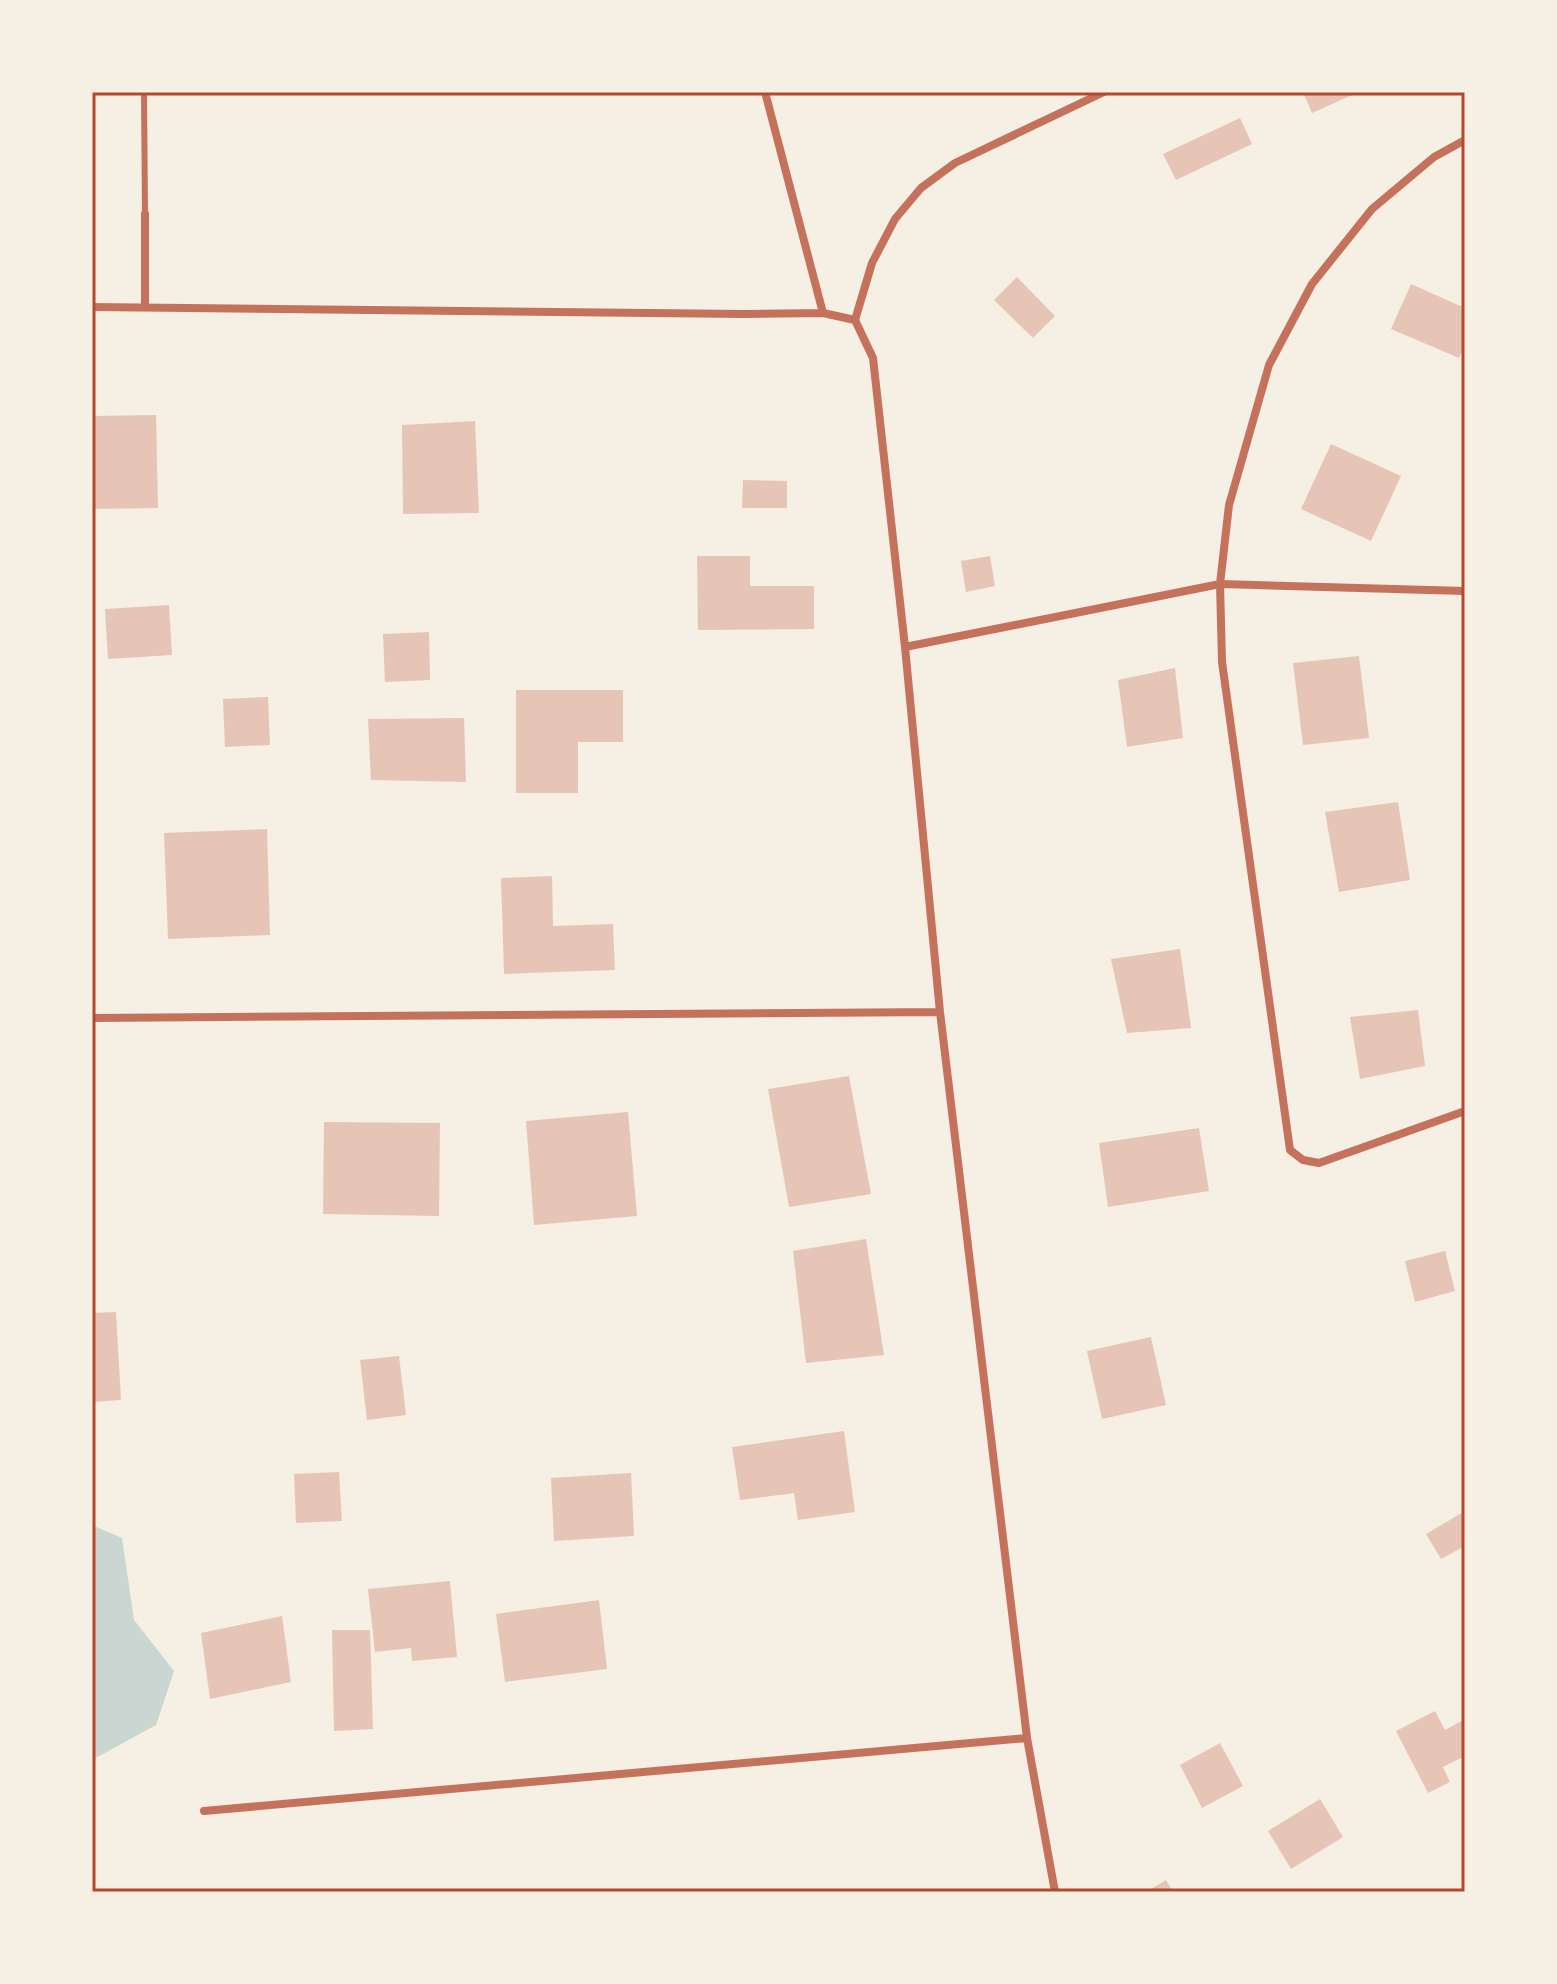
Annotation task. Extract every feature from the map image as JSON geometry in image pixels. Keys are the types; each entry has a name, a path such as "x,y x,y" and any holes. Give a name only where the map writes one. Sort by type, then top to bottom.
{"street":[{"path":"765,92 823,313"},
{"path":"1055,1892 1027,1738 940,1012 873,358 855,320 872,263 895,219 921,188 955,163 1104,92"},
{"path":"1465,140 1434,157 1372,209 1312,284 1269,365 1229,505 1220,584 1222,662 1290,1150 1303,1160 1319,1163 1465,1111"},
{"path":"145,214 145,306"},
{"path":"92,307 823,313 855,320"},
{"path":"905,647 1220,584 1465,591"},
{"path":"92,1018 940,1012"},
{"path":"204,1811 1027,1738"}],"lane":[{"path":"144,92 145,214"}],"shaded area":[{"path":"92,1525 122,1538 134,1620 174,1671 156,1725 92,1760"}],"building":[{"path":"1303,92 1359,92 1312,113"},
{"path":"1240,118 1252,144 1176,180 1163,154"},
{"path":"1017,277 1055,316 1033,338 994,300"},
{"path":"1411,284 1465,308 1465,344 1459,358 1391,329"},
{"path":"156,415 158,508 92,509 92,416"},
{"path":"475,421 479,513 403,514 402,425"},
{"path":"1331,444 1401,476 1371,541 1301,509"},
{"path":"743,480 787,481 787,508 742,508"},
{"path":"697,556 750,556 750,586 814,586 814,629 698,630"},
{"path":"990,556 995,586 966,592 961,561"},
{"path":"169,605 172,655 108,659 105,609"},
{"path":"429,632 430,680 385,682 383,634"},
{"path":"1359,656 1369,738 1303,745 1293,663"},
{"path":"1175,668 1183,738 1127,747 1118,680"},
{"path":"516,690 623,690 623,742 578,742 578,793 516,793"},
{"path":"268,697 270,745 225,747 223,699"},
{"path":"464,718 466,782 371,780 368,719"},
{"path":"1398,802 1410,880 1339,892 1325,812"},
{"path":"267,829 270,935 168,939 164,833"},
{"path":"552,876 553,926 613,924 615,970 504,974 501,878"},
{"path":"1180,949 1191,1028 1127,1033 1111,959"},
{"path":"1418,1010 1425,1066 1360,1079 1350,1017"},
{"path":"849,1076 871,1194 789,1207 768,1089"},
{"path":"628,1112 637,1216 534,1225 526,1121"},
{"path":"324,1122 440,1123 439,1216 323,1214"},
{"path":"1199,1128 1209,1191 1108,1207 1099,1143"},
{"path":"866,1239 884,1355 806,1363 793,1251"},
{"path":"1445,1251 1455,1291 1415,1302 1405,1261"},
{"path":"116,1312 121,1400 92,1402 92,1313"},
{"path":"1151,1337 1166,1405 1102,1419 1087,1351"},
{"path":"399,1356 406,1415 367,1420 360,1360"},
{"path":"844,1431 855,1512 798,1520 794,1493 740,1500 732,1447"},
{"path":"339,1472 342,1521 296,1523 294,1474"},
{"path":"631,1473 634,1536 554,1541 551,1478"},
{"path":"1465,1511 1465,1546 1441,1559 1426,1534"},
{"path":"450,1581 457,1657 412,1661 411,1648 375,1652 368,1589"},
{"path":"599,1600 607,1669 505,1682 496,1614"},
{"path":"282,1616 291,1682 210,1699 201,1633"},
{"path":"332,1630 370,1630 373,1729 334,1731"},
{"path":"1435,1711 1445,1730 1465,1719 1465,1756 1443,1767 1450,1782 1428,1793 1396,1731"},
{"path":"1220,1743 1243,1786 1202,1808 1180,1765"},
{"path":"1320,1799 1343,1837 1291,1869 1268,1831"},
{"path":"1166,1880 1173,1892 1146,1892"}]}
